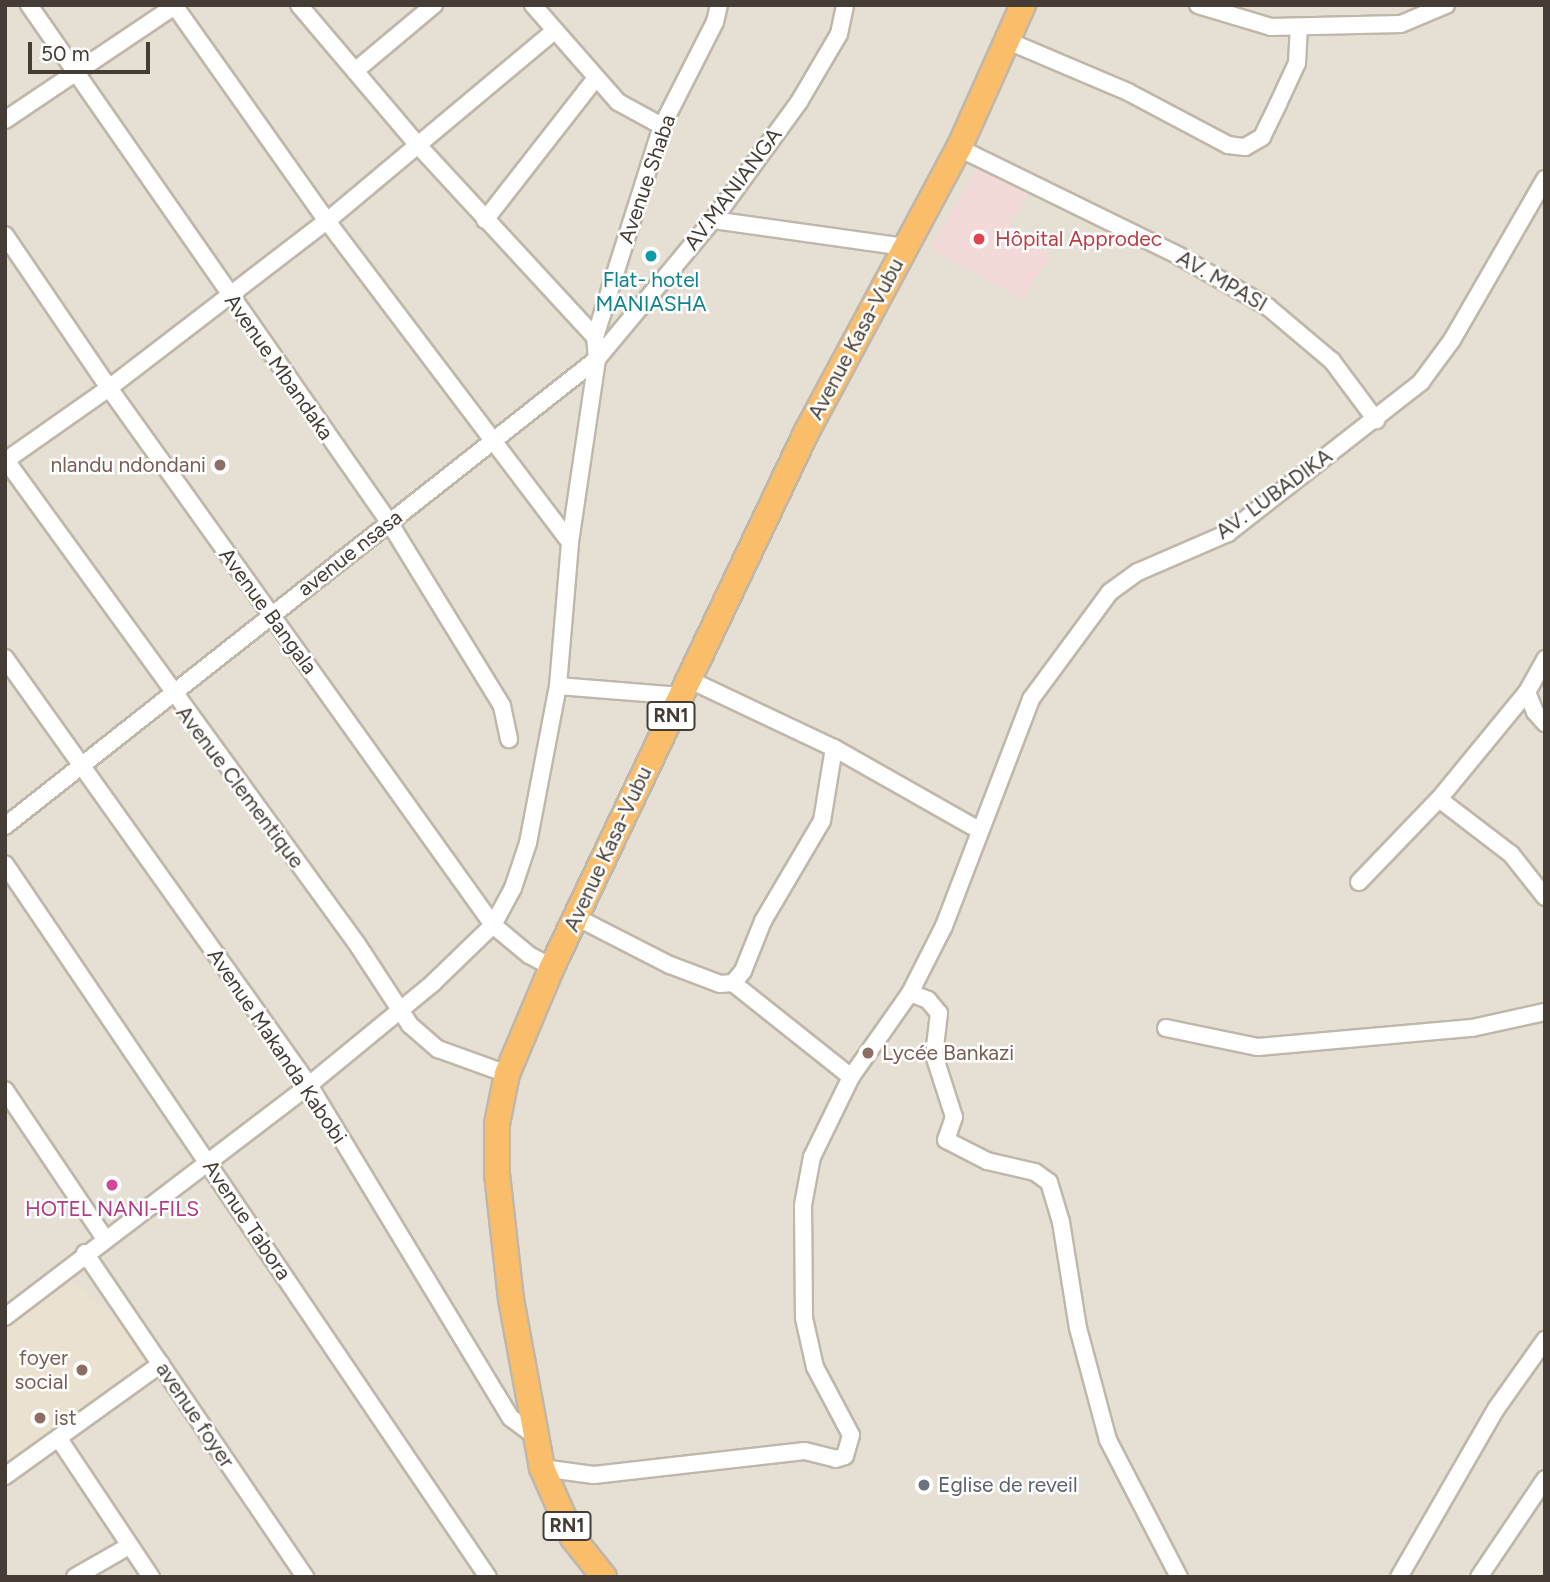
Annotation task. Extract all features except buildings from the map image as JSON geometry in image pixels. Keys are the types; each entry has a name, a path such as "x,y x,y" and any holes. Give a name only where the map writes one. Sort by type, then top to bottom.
{"highway":[{"name":"Avenue Kasa-Vubu","path":"542,1468 511,1299 497,1175 497,1124 508,1074 552,967 807,431 959,148 1023,5"},
{"name":"RN1","path":"542,1468 573,1538 604,1577"}],"street":[{"name":"Avenue Mbandaka","path":"29,5 74,74 389,522 502,706 509,739"},
{"path":"299,5 416,143 595,337"},
{"path":"355,71 434,5"},
{"path":"533,5 553,32 618,102 662,126"},
{"name":"Avenue Shaba","path":"5,1317 309,1085 398,1009 433,983 493,925 513,888 528,843 558,686 570,542 597,359 595,337 662,126 715,22 719,5"},
{"name":"AV.MANIANGA","path":"597,359 713,220 799,102 839,34 845,5"},
{"path":"1198,5 1271,27 1401,24 1446,5"},
{"path":"5,120 175,6 327,221 570,542"},
{"path":"1008,41 1128,92 1228,145 1245,147 1262,137 1279,104 1297,62 1299,27"},
{"path":"6,460 109,388 327,221 416,143 553,32"},
{"path":"485,220 595,79"},
{"name":"AV. MPASI","path":"959,148 1179,256 1268,307 1332,361 1376,419"},
{"name":"AV. LUBADIKA","path":"542,1468 594,1475 806,1451 836,1459 845,1456 851,1435 815,1367 804,1318 801,1262 803,1205 812,1157 851,1077 910,993 944,926 1031,699 1110,593 1138,572 1227,533 1280,488 1376,419 1421,382 1452,340 1544,182"},
{"path":"713,220 904,247"},
{"name":"Avenue Bangala","path":"5,235 109,388 493,925 519,948 552,967"},
{"name":"avenue nsasa","path":"5,826 270,615 494,443 597,359"},
{"name":"Avenue Clementique","path":"6,460 172,695 356,944 398,1009 438,1049 508,1074"},
{"name":"Avenue Makanda Kabobi","path":"5,657 309,1085 510,1418 538,1438"},
{"path":"1359,882 1439,799 1527,692 1545,659"},
{"path":"558,686 685,688 834,748 979,830"},
{"path":"1527,692 1535,712 1545,723"},
{"path":"733,983 743,971 763,921 822,821 834,748"},
{"path":"1439,799 1511,854 1545,897"},
{"name":"Avenue Tabora","path":"5,864 488,1577"},
{"path":"576,916 670,965 720,984 733,983 851,1077"},
{"path":"910,993 928,1000 939,1013 934,1055 949,1091 954,1117 946,1139 987,1161 1035,1172 1049,1182 1061,1222 1078,1328 1108,1440 1179,1577"},
{"path":"1166,1028 1258,1047 1472,1028 1545,1012"},
{"path":"5,1090 106,1239"},
{"name":"avenue foyer","path":"85,1254 304,1577"},
{"path":"1399,1577 1496,1409 1545,1340"},
{"path":"5,1476 161,1364"},
{"path":"59,1439 151,1577"},
{"path":"1479,1577 1545,1479"},
{"path":"75,1577 129,1546"}],"shaded area":[{"path":"5,5 1545,5 1545,1577 5,1577"},
{"name":"Hôpital Approdec","path":"978,166 1028,194 1007,231 1049,255 1024,300 931,248"},
{"name":"ist","path":"66,1276 125,1326 148,1360 144,1369 5,1467 5,1325"}],"place":[{"name":"Hôpital Approdec","path":"979,239"},
{"name":"Flat- hotel MANIASHA","path":"651,256"},
{"name":"nlandu ndondani","path":"220,465"},
{"name":"Lycée Bankazi","path":"868,1053"},
{"name":"HOTEL NANI-FILS","path":"112,1185"},
{"name":"foyer social","path":"82,1370"},
{"name":"ist","path":"40,1418"},
{"name":"Eglise de reveil","path":"924,1485"}]}
